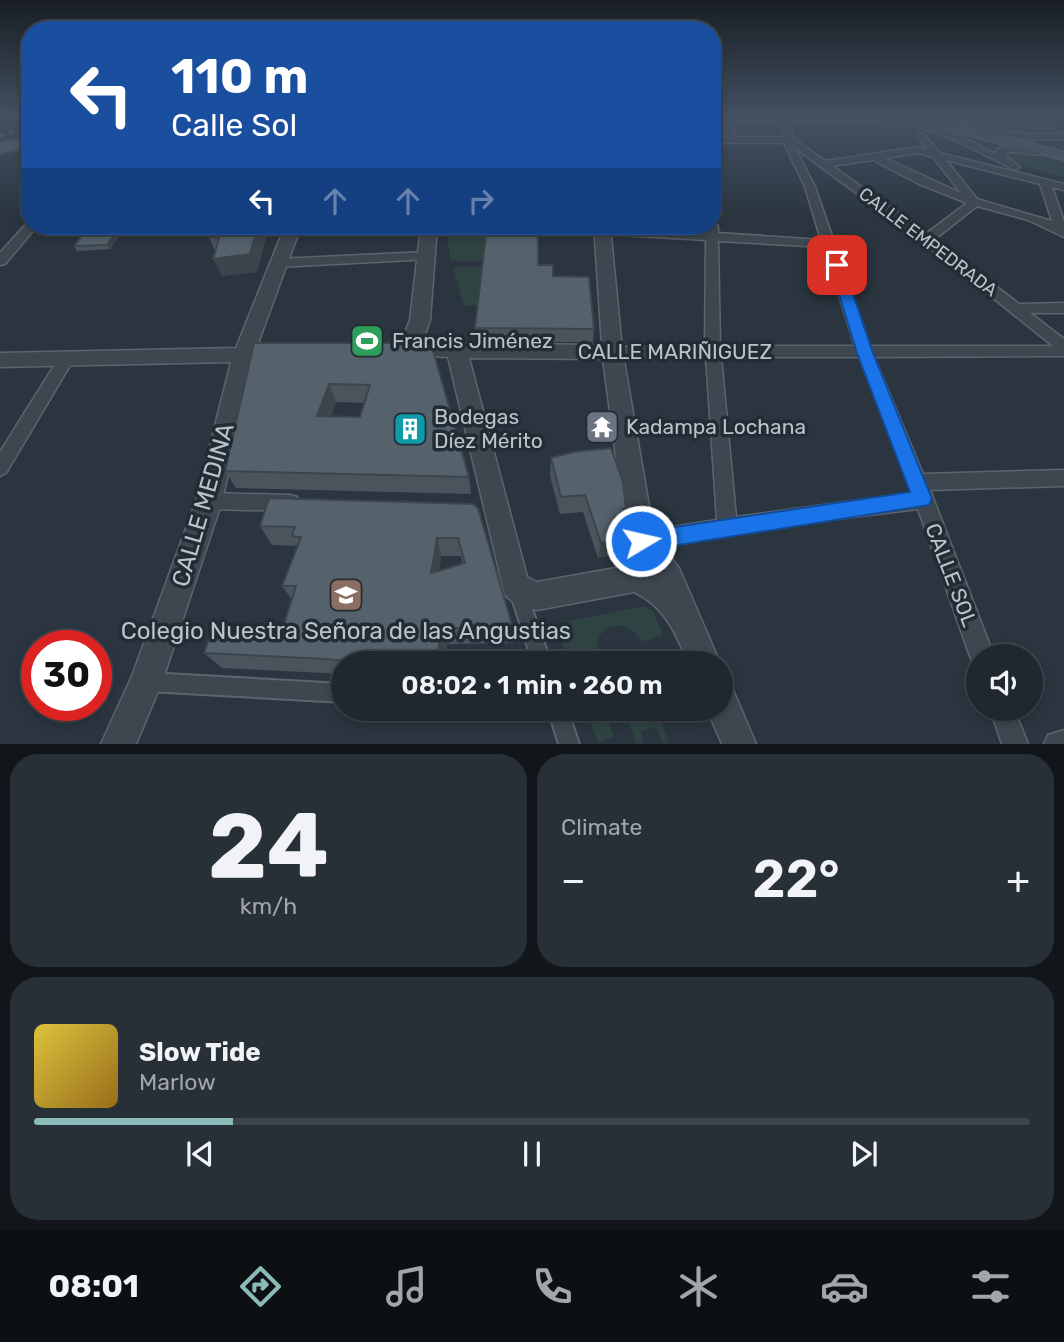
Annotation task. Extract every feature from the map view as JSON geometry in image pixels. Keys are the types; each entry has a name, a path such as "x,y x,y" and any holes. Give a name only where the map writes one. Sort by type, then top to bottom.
{"street":[{"name":"CALLE SOL","path":"797,151 865,353 977,644"},
{"name":"CALLE EMPEDRADA","path":"802,151 927,239 1064,349"},
{"path":"824,164 913,151"},
{"path":"921,151 1064,187"},
{"path":"934,151 975,202"},
{"path":"983,151 1015,167 1064,180"},
{"path":"1004,151 1001,151 1002,158 1015,167"},
{"path":"1035,151 1060,155"},
{"path":"875,156 919,181 1063,231"},
{"path":"1045,182 1063,231"},
{"path":"927,239 975,202"},
{"path":"721,233 830,244"},
{"path":"0,261 23,235"},
{"name":"CALLE MEDINA","path":"118,744 146,682 209,501 244,353 289,235"},
{"path":"410,350 420,320 428,235"},
{"path":"602,235 612,352 641,541 643,564 635,578"},
{"path":"712,235 713,352 727,527"},
{"path":"278,263 426,256"},
{"path":"1016,309 1064,308"},
{"path":"420,320 424,337 429,342 457,352 482,508 515,585 538,651"},
{"name":"CALLE MARIÑIGUEZ","path":"383,350 865,353 1064,349"},
{"path":"0,360 67,357 161,358 301,351"},
{"path":"0,468 67,357"},
{"path":"641,541 919,491 1064,478"},
{"path":"209,501 307,503"},
{"path":"641,541 662,563 699,651"},
{"path":"515,585 525,594 537,596 635,578 664,592 678,604"},
{"path":"146,682 331,692"},
{"path":"562,721 569,744"},
{"path":"729,721 739,744"},
{"path":"1006,721 1015,744"},
{"path":"1058,744 1064,743"}],"green space":[{"path":"1015,151 1064,162 1064,177 1023,166 1007,156"},
{"path":"447,235 487,235 484,261 451,261"},
{"path":"453,267 483,267 478,305 464,306"},
{"path":"644,606 653,611 663,635 642,642 636,633 628,628 612,626 600,636 598,651 565,651 557,630 561,623"},
{"path":"590,721 608,721 614,737 598,743"},
{"path":"661,721 669,743 663,743 658,730 653,727 641,732 643,743 636,743 629,723"}],"building":[{"path":"82,235 114,235 107,245 74,246"},
{"path":"255,235 250,254 213,259 219,238 209,237"},
{"path":"486,235 538,235 538,265 553,265 553,276 589,277 594,329 475,328"},
{"name":"Bodegas Díez Mérito","path":"254,343 431,343 469,477 225,471","holes":["329,384 370,385 360,417 317,416"]},
{"path":"611,448 623,482 626,509 623,509 626,517 622,518 628,537 601,543 585,495 561,497 551,458 573,452"},
{"path":"269,498 473,504 478,508 513,628 442,628 438,651 331,651 331,660 204,653 212,631 281,634 296,586 282,586 301,537 292,536 295,527 260,526","holes":["437,538 458,538 465,563 431,573"]}],"place":[{"name":"Francis Jiménez","path":"367,341"},
{"name":"Kadampa Lochana","path":"602,427"},
{"name":"Bodegas Díez Mérito","path":"410,429"},
{"name":"Colegio Nuestra Señora de las Angustias","path":"346,595"}],"route":[{"path":"641,541 922,499 908,457 865,353 837,265"}]}
